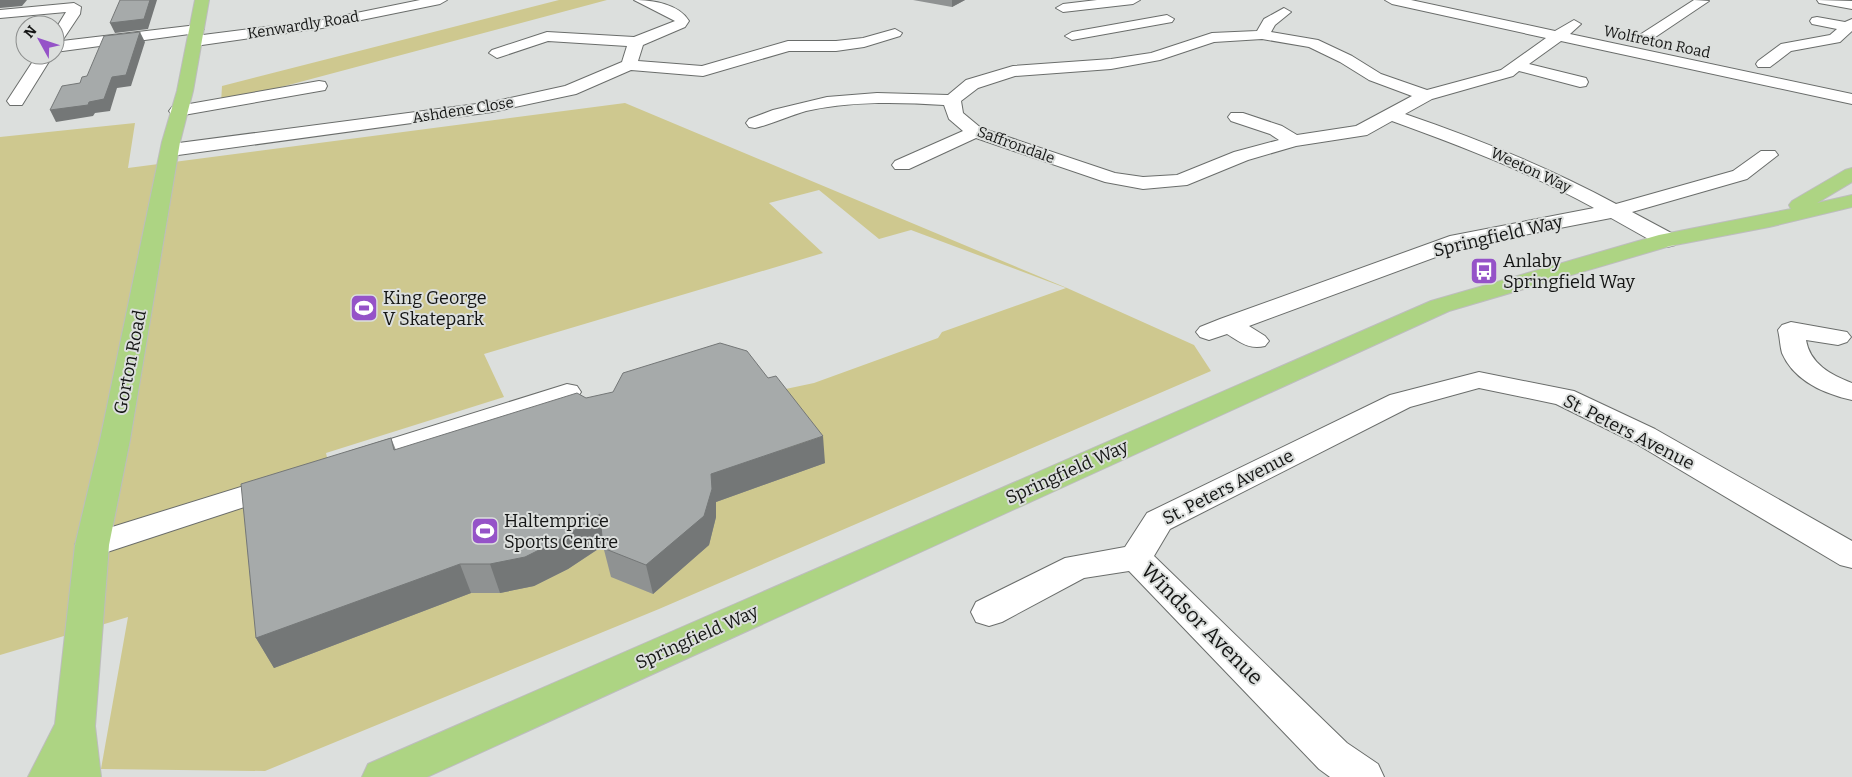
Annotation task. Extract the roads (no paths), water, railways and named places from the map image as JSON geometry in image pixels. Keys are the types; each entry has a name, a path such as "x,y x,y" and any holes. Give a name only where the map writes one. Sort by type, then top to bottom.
{"main road":[{"name":"Gorton Road","path":"80,777 75,726 92,545 115,440 178,111 186,91 202,0"},
{"name":"Springfield Way","path":"1769,221 1852,174"},
{"name":"Springfield Way","path":"383,777 1440,306 1666,240 1769,221 1852,201"},
{"name":"Gorton Road","path":"49,777 75,726"}],"street":[{"name":"Kenwardly Road","path":"65,47 322,24 440,0"},
{"path":"477,53 499,56 547,36 636,42 672,28 682,21 673,13 641,0"},
{"path":"1068,4 1089,5 1133,0"},
{"path":"1392,0 1852,99"},
{"name":"Wolfreton Road","path":"1462,0 1690,49"},
{"path":"1824,0 1852,5"},
{"path":"1643,39 1702,1"},
{"path":"0,14 74,7 73,14 65,26"},
{"path":"1262,34 1269,22 1285,11"},
{"path":"1072,36 1167,19"},
{"path":"1817,21 1849,25"},
{"name":"Saffrondale","path":"952,100 955,115 975,132 1112,178 1143,183 1180,181 1240,156 1294,141 1361,130 1426,94 1507,73 1574,24"},
{"path":"1764,64 1786,47 1835,39 1849,25"},
{"path":"1135,26 1195,45"},
{"path":"636,42 629,65 703,71 785,44 871,46 895,33"},
{"path":"759,117 837,100 895,96 952,100 972,84 1013,71 1111,64 1154,57 1212,38 1262,34 1313,43 1346,59 1375,77 1426,94"},
{"path":"1746,60 1784,68"},
{"path":"11,100 37,65"},
{"name":"Ashdene Close","path":"171,150 492,108 570,90 629,65"},
{"path":"1517,66 1580,82"},
{"path":"178,111 319,86"},
{"name":"Weeton Way","path":"1390,114 1487,149 1564,184 1666,240"},
{"path":"1237,117 1276,130 1294,141"},
{"path":"898,166 975,132"},
{"name":"Springfield Way","path":"1256,341 1219,328 1458,241 1613,211 1740,175 1768,155"},
{"path":"1838,337 1792,330 1796,356 1812,372 1832,385 1852,392"},
{"name":"St. Peters Avenue","path":"1136,558 1158,521 1400,401 1479,380 1564,397 1645,436 1852,556"},
{"path":"333,468 566,392"},
{"path":"92,545 305,476"},
{"name":"Windsor Avenue","path":"989,612 1077,567 1136,558 1333,756 1363,777"}],"place":[{"name":"Anlaby Springfield Way","path":"1484,271"},
{"name":"King George V Skatepark","path":"364,308"},
{"name":"Haltemprice Sports Centre","path":"485,531"}]}
